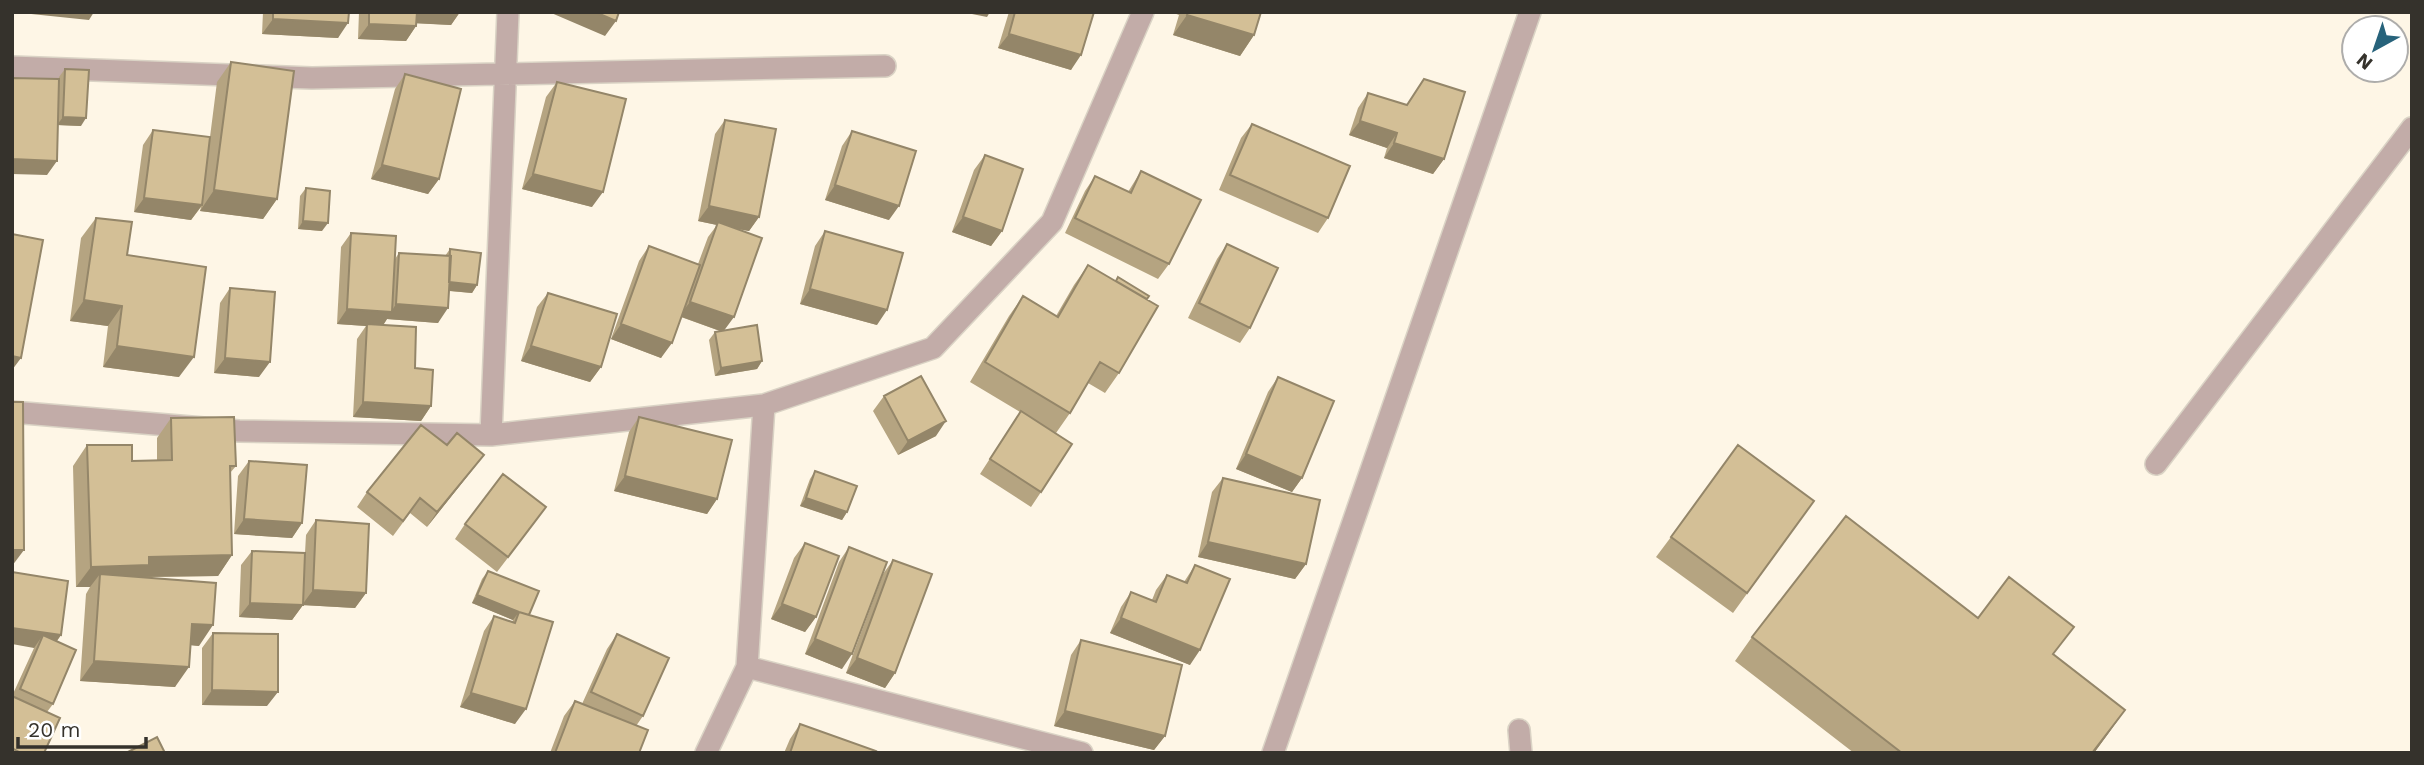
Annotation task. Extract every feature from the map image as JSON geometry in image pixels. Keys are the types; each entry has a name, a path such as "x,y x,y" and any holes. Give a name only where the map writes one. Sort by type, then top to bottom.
{"street":[{"path":"491,435 508,12"},
{"path":"12,412 239,431 491,435 764,405 933,348 1052,222 1143,12"},
{"path":"1273,753 1530,12"},
{"path":"12,67 312,78 885,66"},
{"path":"2155,464 2412,128"},
{"path":"706,753 747,667 764,405"},
{"path":"747,667 1082,753"},
{"path":"1519,730 1521,753"}],"building":[{"path":"273,12 349,12 348,23 273,19"},
{"path":"369,12 417,12 416,26 369,24"},
{"path":"595,12 619,12 616,21"},
{"path":"1015,12 1094,12 1081,55 1009,34"},
{"path":"1188,12 1261,12 1254,35 1187,15"},
{"path":"231,62 294,71 277,199 214,190"},
{"path":"65,69 89,70 86,118 63,117"},
{"path":"405,74 461,89 439,179 382,165"},
{"path":"12,78 59,79 57,161 12,159"},
{"path":"1424,79 1465,92 1444,159 1394,143 1397,133 1360,121 1368,93 1407,105"},
{"path":"557,82 626,99 603,192 533,174"},
{"path":"725,120 776,129 759,217 709,206"},
{"path":"1252,124 1350,166 1328,218 1230,175"},
{"path":"153,130 210,137 202,205 144,198"},
{"path":"852,131 916,151 899,206 835,185"},
{"path":"985,155 1023,169 1002,231 963,217"},
{"path":"1141,171 1201,200 1169,264 1075,218 1095,176 1131,193"},
{"path":"306,188 330,191 328,223 303,221"},
{"path":"96,218 132,222 127,255 206,267 194,357 117,346 122,306 84,300"},
{"path":"718,222 762,238 734,317 690,302"},
{"path":"825,231 903,253 887,310 810,289"},
{"path":"351,233 396,236 392,312 347,309"},
{"path":"12,234 43,240 21,358 12,356"},
{"path":"1227,244 1278,268 1250,328 1199,303"},
{"path":"649,246 700,265 672,343 621,324"},
{"path":"450,249 481,253 477,285 449,282"},
{"path":"399,253 451,256 448,308 396,304"},
{"path":"1088,265 1158,306 1119,373 1100,362 1070,413 985,362 1023,296 1058,317"},
{"path":"1118,277 1149,296 1147,299 1116,281"},
{"path":"230,288 275,292 270,362 225,358"},
{"path":"548,293 617,314 601,367 531,346"},
{"path":"367,324 416,327 415,368 433,370 431,406 363,402"},
{"path":"757,325 762,361 721,368 715,332"},
{"path":"921,376 946,421 908,441 884,396"},
{"path":"1278,377 1334,401 1302,478 1246,454"},
{"path":"12,402 23,402 24,550 12,550"},
{"path":"1021,411 1072,444 1041,492 990,459"},
{"path":"234,417 236,466 230,466 232,555 149,557 149,565 91,567 87,445 132,445 132,461 172,460 171,418"},
{"path":"639,417 732,440 717,499 625,476"},
{"path":"421,425 447,445 457,433 484,455 437,512 420,498 403,521 367,492"},
{"path":"1738,445 1814,501 1747,593 1671,537"},
{"path":"249,461 307,465 302,523 244,519"},
{"path":"815,471 857,486 847,512 806,498"},
{"path":"503,474 546,507 508,557 465,524"},
{"path":"1223,478 1320,500 1306,564 1208,542"},
{"path":"1846,516 1978,618 2009,577 2074,627 2053,654 2125,710 2092,753 1902,753 1752,637"},
{"path":"316,520 369,524 366,593 313,590"},
{"path":"805,543 839,556 816,617 782,604"},
{"path":"849,547 887,562 852,654 815,639"},
{"path":"252,551 305,553 303,605 250,603"},
{"path":"893,560 932,574 895,673 857,658"},
{"path":"1195,565 1230,579 1200,650 1121,618 1131,592 1156,602 1167,575 1187,583"},
{"path":"488,571 539,591 529,615 477,595"},
{"path":"12,572 68,581 61,635 12,628"},
{"path":"100,574 216,583 213,625 192,624 189,667 94,661"},
{"path":"519,612 553,622 526,709 471,693 494,616 515,623"},
{"path":"213,633 278,634 278,692 212,690"},
{"path":"617,634 669,658 643,716 591,692"},
{"path":"43,635 76,650 53,704 20,689"},
{"path":"1081,640 1182,665 1165,736 1065,711"},
{"path":"12,696 60,718 44,753 21,753 12,748"},
{"path":"575,701 648,730 639,753 555,753"},
{"path":"800,724 876,751 790,753"},
{"path":"157,737 165,753 126,753"}]}
